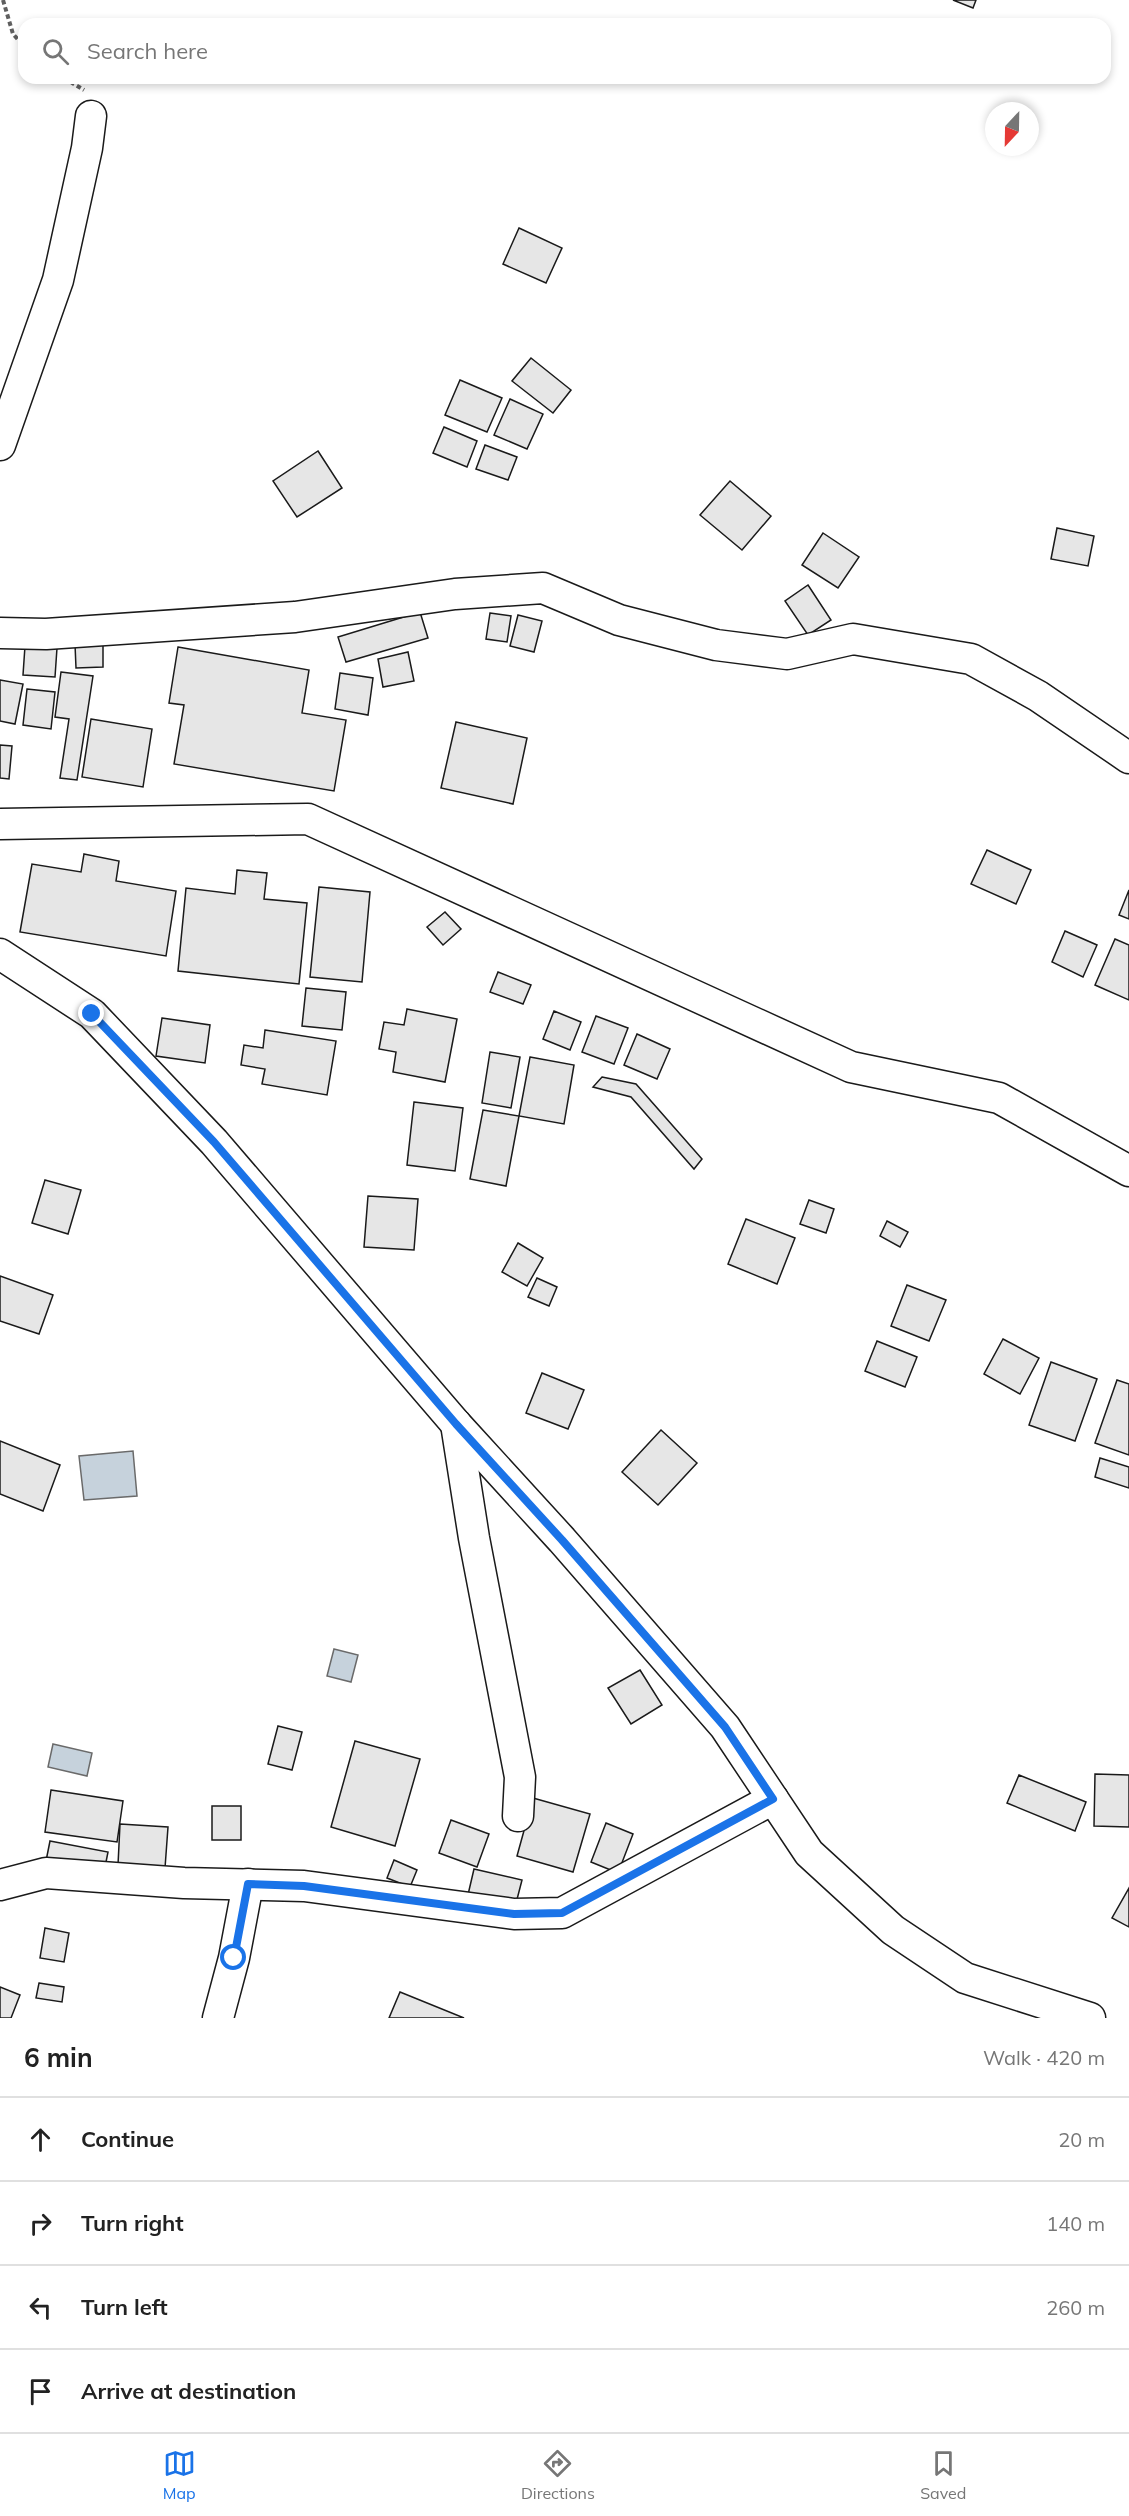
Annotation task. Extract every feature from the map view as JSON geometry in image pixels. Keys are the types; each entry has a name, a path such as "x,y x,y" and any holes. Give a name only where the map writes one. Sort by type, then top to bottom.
{"street":[{"path":"0,446 58,280 87,148 91,116"},
{"path":"0,633 46,634 295,616 455,594 543,588 619,620 716,645 787,654 854,639 971,659 1038,696 1129,758"},
{"path":"0,824 308,819 851,1067 999,1098 1129,1171"},
{"path":"0,954 92,1014 214,1142 456,1424 562,1540 725,1727 809,1853 893,1930 965,1978 1090,2018"},
{"path":"456,1424 474,1538 520,1777 518,1816"},
{"path":"0,1886 46,1873 304,1886 514,1914 562,1913 773,1799"},
{"path":"218,2018 234,1958 248,1884"}],"path":[{"path":"3,0 13,34 18,39"}],"shaded area":[{"path":"133,1451 137,1496 84,1500 79,1456"},
{"path":"334,1649 358,1655 351,1682 327,1676"},
{"path":"53,1744 92,1753 87,1776 48,1767"}],"building":[{"path":"953,0 976,0 973,8"},
{"path":"519,228 562,248 546,283 503,264"},
{"path":"531,358 571,390 553,413 512,381"},
{"path":"460,380 502,398 487,432 445,415"},
{"path":"510,399 543,414 527,449 494,435"},
{"path":"444,427 477,441 467,467 433,453"},
{"path":"485,445 517,457 508,480 476,469"},
{"path":"318,451 342,488 297,517 273,481"},
{"path":"730,481 771,516 742,550 700,515"},
{"path":"1057,528 1094,536 1088,566 1051,559"},
{"path":"823,533 859,557 838,588 802,565"},
{"path":"808,585 831,620 808,635 785,601"},
{"path":"420,612 428,638 346,662 338,637"},
{"path":"490,613 511,616 507,642 486,639"},
{"path":"518,615 542,621 534,652 510,646"},
{"path":"75,644 103,644 103,667 76,668"},
{"path":"25,646 57,648 55,677 23,675"},
{"path":"178,647 309,670 302,713 346,720 334,791 174,764 184,705 169,703"},
{"path":"408,652 414,681 383,687 378,659"},
{"path":"61,672 93,676 77,780 60,778 69,719 55,717"},
{"path":"340,673 373,678 368,715 335,709"},
{"path":"0,680 23,684 15,724 0,721"},
{"path":"27,689 55,692 51,729 23,725"},
{"path":"91,719 152,729 143,787 82,777"},
{"path":"456,722 527,738 513,804 441,788"},
{"path":"0,745 12,746 9,779 0,778"},
{"path":"987,850 1031,870 1016,904 971,884"},
{"path":"84,854 119,861 116,881 176,891 166,956 20,932 32,864 81,872"},
{"path":"237,870 267,873 264,899 307,903 299,984 178,971 186,888 235,894"},
{"path":"319,887 370,892 362,982 310,977"},
{"path":"1129,890 1129,919 1119,915"},
{"path":"445,912 461,929 443,945 427,927"},
{"path":"1065,931 1097,945 1083,977 1052,962"},
{"path":"1115,939 1129,945 1129,1000 1095,985"},
{"path":"498,972 531,985 523,1004 490,992"},
{"path":"306,988 346,992 342,1030 302,1026"},
{"path":"407,1009 457,1019 445,1082 393,1072 396,1052 379,1049 384,1022 404,1025"},
{"path":"554,1011 581,1022 570,1050 543,1039"},
{"path":"596,1016 628,1028 614,1064 582,1052"},
{"path":"162,1018 210,1025 205,1063 156,1056"},
{"path":"265,1030 336,1041 327,1095 262,1084 265,1069 241,1065 244,1045 263,1048"},
{"path":"637,1034 670,1049 657,1079 624,1065"},
{"path":"490,1052 520,1057 511,1108 482,1103"},
{"path":"530,1057 574,1065 564,1124 519,1116"},
{"path":"602,1077 636,1084 702,1159 694,1169 631,1097 593,1087"},
{"path":"414,1102 463,1108 455,1171 407,1165"},
{"path":"483,1110 519,1116 506,1186 470,1179"},
{"path":"45,1180 81,1190 68,1234 32,1223"},
{"path":"368,1196 418,1199 414,1250 364,1247"},
{"path":"809,1200 834,1209 826,1233 800,1224"},
{"path":"746,1219 795,1238 777,1284 728,1264"},
{"path":"887,1221 908,1232 900,1247 880,1236"},
{"path":"518,1243 543,1258 527,1286 502,1272"},
{"path":"0,1276 53,1295 39,1334 0,1321"},
{"path":"537,1278 557,1287 549,1306 528,1297"},
{"path":"907,1285 946,1300 929,1341 891,1326"},
{"path":"1003,1339 1039,1358 1020,1394 984,1374"},
{"path":"877,1341 917,1357 905,1387 865,1371"},
{"path":"1051,1362 1097,1379 1075,1441 1029,1425"},
{"path":"542,1373 584,1390 568,1429 526,1413"},
{"path":"1117,1380 1129,1384 1129,1455 1095,1443"},
{"path":"661,1430 697,1463 658,1505 622,1472"},
{"path":"0,1441 60,1465 43,1511 0,1494"},
{"path":"1100,1458 1129,1467 1129,1488 1095,1477"},
{"path":"640,1670 662,1705 631,1724 608,1688"},
{"path":"278,1726 302,1732 292,1770 268,1764"},
{"path":"355,1741 420,1759 395,1846 331,1827"},
{"path":"1095,1774 1129,1775 1129,1827 1094,1826"},
{"path":"1019,1775 1086,1802 1075,1831 1007,1803"},
{"path":"51,1790 123,1801 117,1842 45,1832"},
{"path":"533,1798 590,1814 573,1872 517,1856"},
{"path":"212,1806 241,1806 241,1840 212,1840"},
{"path":"451,1820 489,1834 477,1867 439,1853"},
{"path":"606,1823 633,1834 618,1873 591,1862"},
{"path":"120,1824 168,1827 165,1868 118,1865"},
{"path":"50,1841 108,1852 104,1872 46,1861"},
{"path":"394,1860 417,1870 410,1887 387,1878"},
{"path":"474,1869 522,1880 514,1911 467,1899"},
{"path":"1129,1888 1129,1927 1112,1918"},
{"path":"45,1928 69,1933 64,1962 40,1958"},
{"path":"39,1983 64,1987 62,2002 36,1998"},
{"path":"0,1987 20,1995 11,2018 0,2018"},
{"path":"400,1992 464,2018 389,2018"}],"route":[{"path":"92,1014 214,1142 456,1424 562,1540 725,1727 773,1799 562,1913 514,1914 468,1906 304,1886 248,1884 234,1958"}]}
